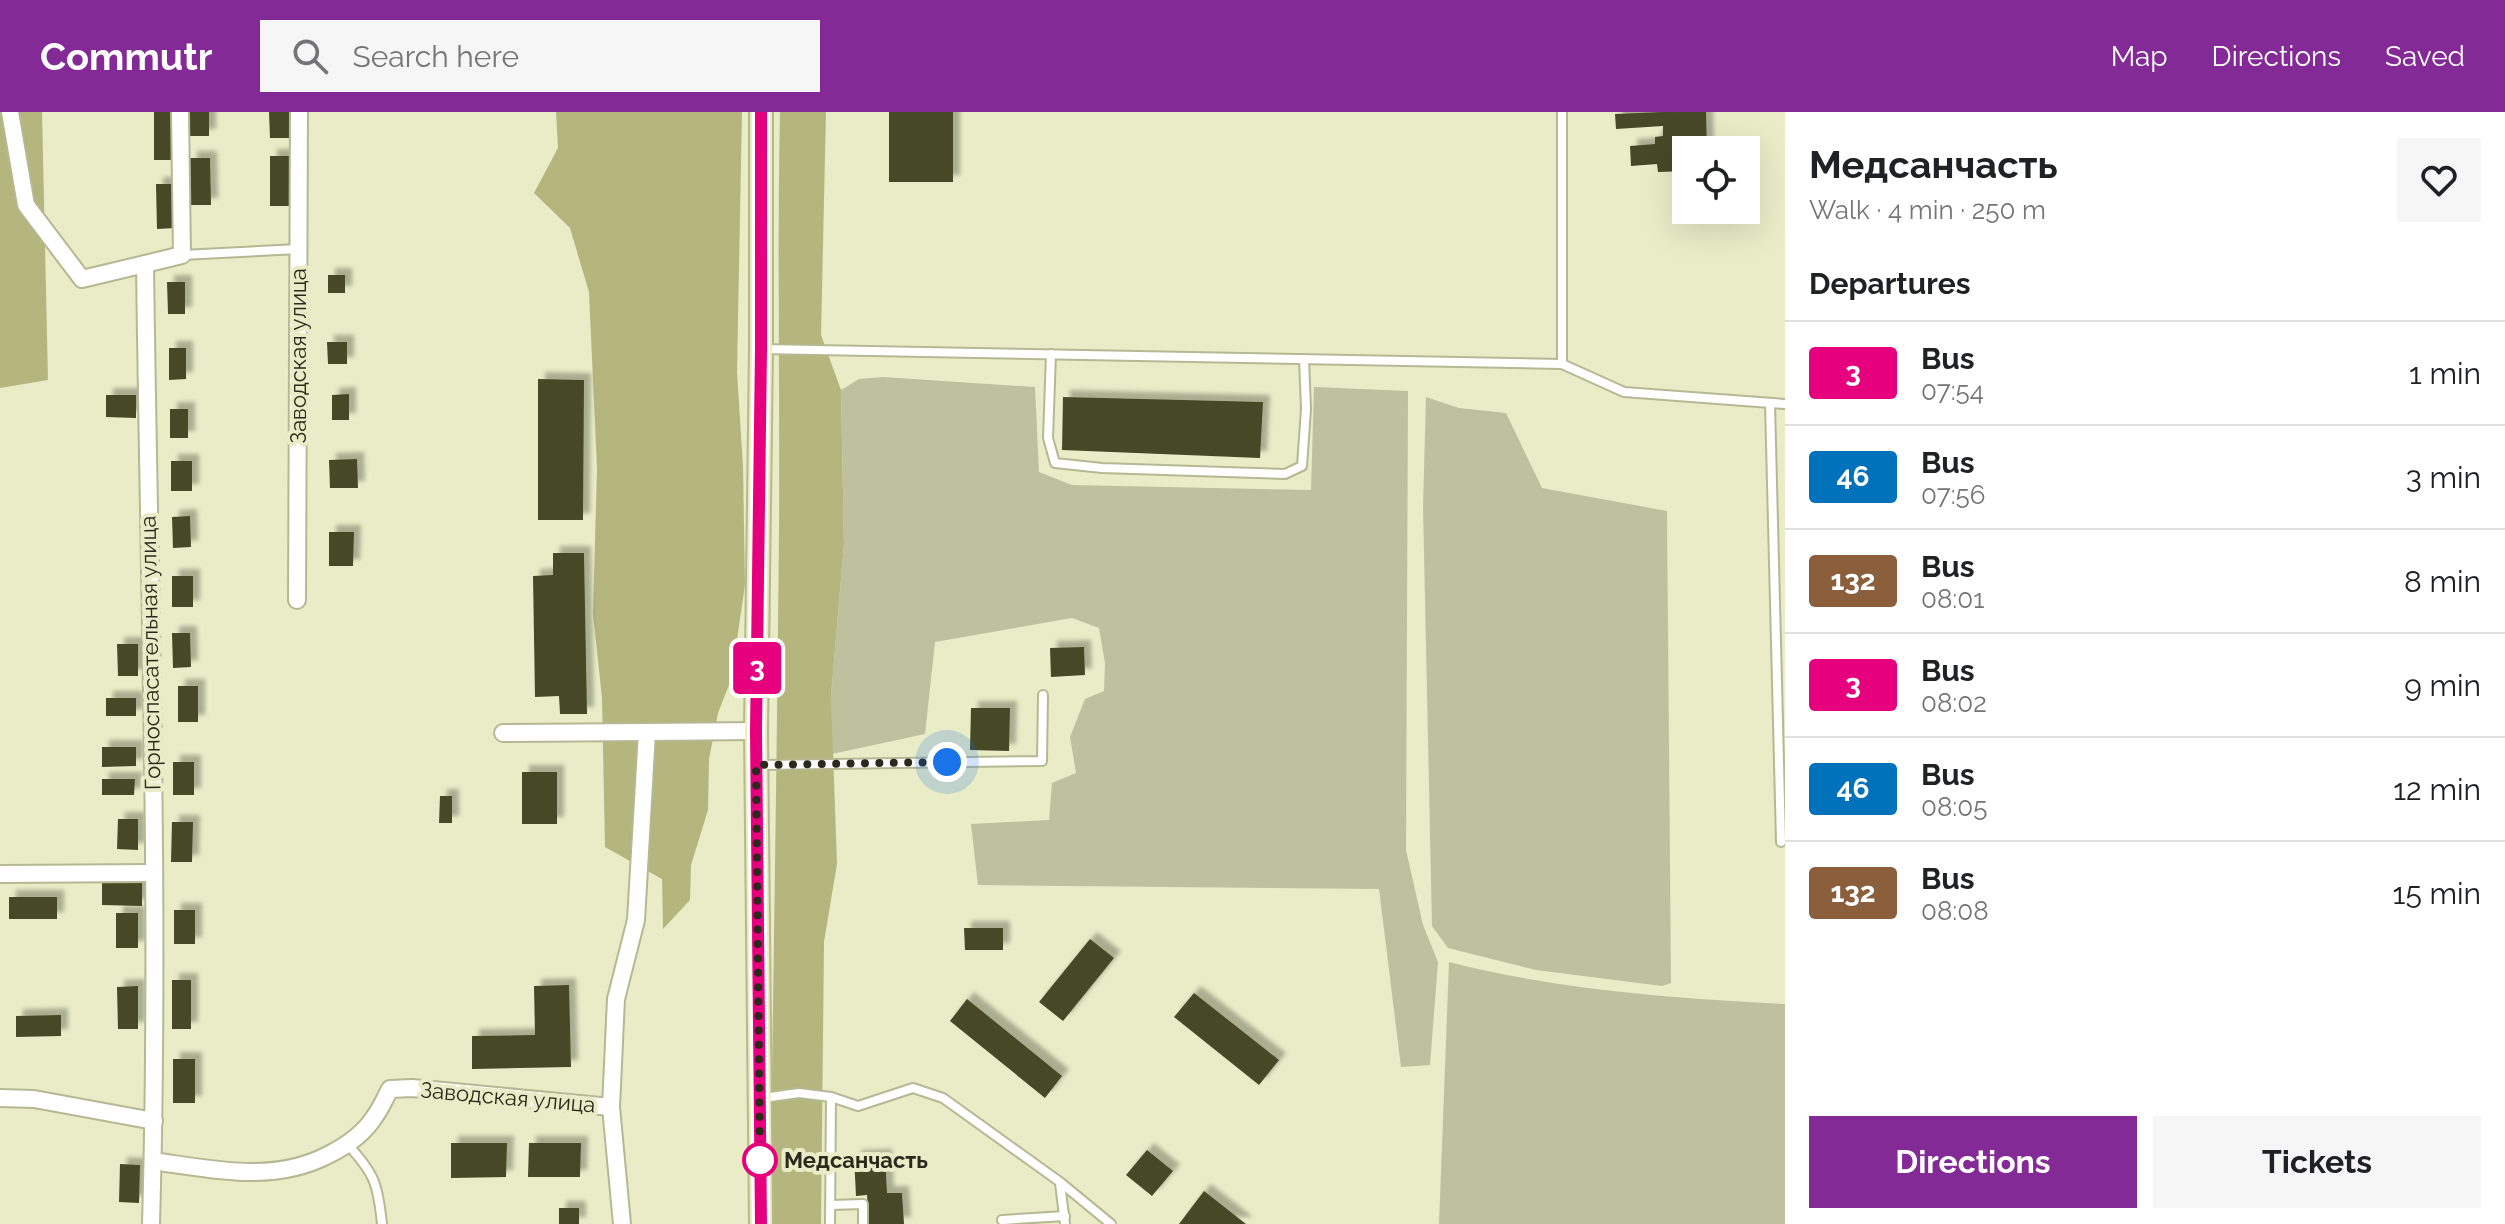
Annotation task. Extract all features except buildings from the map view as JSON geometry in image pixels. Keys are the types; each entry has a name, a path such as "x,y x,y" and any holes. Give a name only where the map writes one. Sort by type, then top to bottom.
{"street":[{"path":"10,112 26,205 82,279 182,255 180,112"},
{"name":"Заводская улица","path":"297,600 299,112"},
{"path":"761,112 756,731 761,1224"},
{"name":"Горноспасательная улица","path":"145,264 153,873 154,1121 151,1224"},
{"path":"503,733 756,731"},
{"name":"Заводская улица","path":"622,1224 611,1107 616,999 636,920 647,732"},
{"path":"0,874 153,873"},
{"name":"Заводская улица","path":"153,1161 232,1172 270,1173 312,1163 348,1145 374,1118 390,1089 412,1088 611,1107"},
{"path":"0,1098 34,1099 154,1121"}],"lane":[{"path":"1562,112 1562,364"},
{"path":"182,255 299,249"},
{"path":"761,349 1562,364 1624,392 1785,404"},
{"path":"1051,354 1048,438 1055,463 1102,468 1285,474 1302,466 1306,409 1304,359"},
{"path":"1770,403 1781,842"},
{"path":"756,765 1042,761 1043,695"},
{"path":"758,1098 799,1093 831,1097 858,1106 913,1088 943,1098 1060,1182 1111,1224"},
{"path":"830,1224 831,1097"},
{"path":"348,1145 369,1167 379,1193 382,1224"},
{"path":"1002,1220 1065,1220 1060,1182"},
{"path":"831,1205 863,1204 863,1224"}],"green space":[{"path":"0,112 42,112 48,380 0,388"},
{"path":"556,112 742,112 737,372 743,466 745,585 731,680 718,713 709,759 708,810 691,865 690,900 663,929 662,879 605,847 602,698 593,614 597,469 589,292 570,228 534,193 558,148"},
{"path":"780,112 826,112 821,335 841,390 844,544 831,696 837,864 824,942 821,1224 770,1224 779,529"},
{"path":"883,377 1035,387 1039,472 1072,485 1311,490 1314,387 1408,391 1406,850 1423,925 1438,962 1430,1065 1401,1067 1379,889 978,885 971,824 1049,820 1052,783 1076,773 1070,737 1085,699 1104,691 1105,663 1099,628 1072,618 935,642 925,734 832,754 831,696 844,544 841,390 859,379"},
{"path":"1426,397 1459,408 1506,413 1542,488 1667,511 1671,983 1662,986 1536,970 1448,948 1432,926 1423,507"},
{"path":"1449,962 1574,986 1785,1004 1785,1224 1439,1224"}],"bus line":[{"name":"3","path":"761,112 756,731 761,1224"}],"place":[{"name":"Медсанчасть","path":"760,1160"}],"route":[{"path":"760,1160 756,765 947,762"}]}
